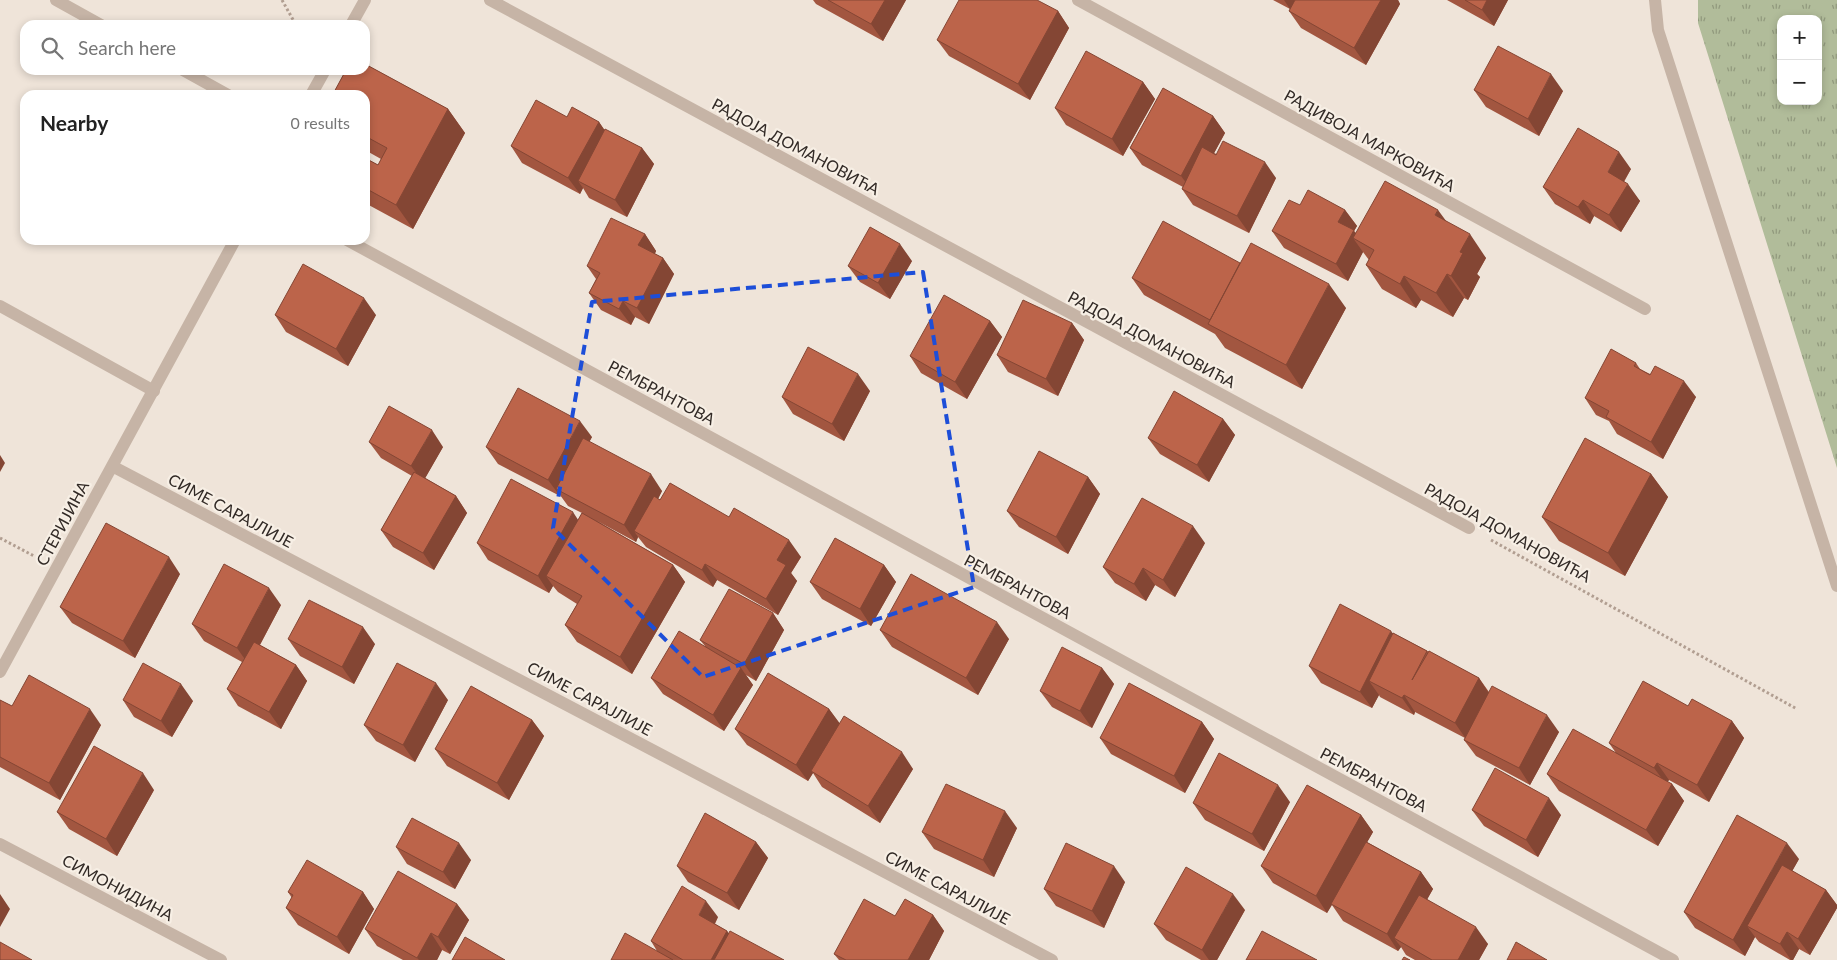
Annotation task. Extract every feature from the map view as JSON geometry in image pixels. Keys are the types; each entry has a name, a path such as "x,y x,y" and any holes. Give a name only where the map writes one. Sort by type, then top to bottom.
{"street":[{"path":"56,0 92,20"},
{"path":"354,20 365,0"},
{"name":"РАДОЈА ДОМАНОВИЋА","path":"490,0 1469,528"},
{"name":"РАДИВОЈА МАРКОВИЋА","path":"1078,0 1646,309"},
{"path":"1656,0 1658,30 1837,586"},
{"path":"192,75 219,90"},
{"path":"315,90 322,75"},
{"name":"СТЕРИЈИНА","path":"0,672 232,245"},
{"name":"РЕМБРАНТОВА","path":"356,245 1673,960"},
{"path":"0,306 154,391"},
{"name":"СИМЕ САРАЈЛИЈЕ","path":"112,466 1052,960"},
{"name":"СИМОНИДИНА","path":"0,844 221,960"}],"path":[{"path":"282,0 293,20"},
{"name":"РАДОЈА ДОМАНОВИЋА","path":"1469,528 1797,709"},
{"path":"0,538 57,568"}],"highlighted area":[{"path":"923,272 974,587 703,677 553,528 592,302"}],"green space":[{"path":"1698,0 1837,0 1837,468 1698,23"}],"building":[{"path":"828,0 885,0 871,24"},
{"path":"959,0 1037,0 1058,11 1018,84 937,40"},
{"path":"1295,0 1381,0 1354,48 1289,11"},
{"path":"1465,0 1487,0 1482,10"},
{"path":"1498,46 1551,74 1528,119 1474,90"},
{"path":"1086,51 1143,82 1112,139 1055,108"},
{"path":"370,67 448,109 396,205 370,191 370,161 378,165 387,148 370,139 370,90 335,90 343,75 370,75"},
{"path":"1163,88 1213,116 1181,176 1130,148"},
{"path":"536,100 567,117 572,107 599,122 568,178 511,146"},
{"path":"1578,128 1619,152 1608,172 1628,184 1609,215 1583,200 1578,207 1543,187"},
{"path":"605,129 642,148 615,200 578,181"},
{"path":"1223,141 1265,162 1237,216 1182,189 1202,147 1216,155"},
{"path":"1385,181 1438,210 1435,215 1470,234 1460,252 1463,253 1451,276 1447,274 1436,293 1404,276 1400,284 1366,265 1374,250 1353,238"},
{"path":"1308,190 1345,210 1338,222 1354,230 1336,264 1272,231 1289,200 1300,205"},
{"path":"611,218 645,234 638,245 663,258 637,308 623,301 619,309 589,293 600,273 587,266"},
{"path":"1163,221 1240,263 1210,320 1132,278"},
{"path":"870,227 900,244 878,283 848,266"},
{"path":"1251,243 1329,284 1286,365 1208,324"},
{"path":"303,264 364,298 336,349 275,315"},
{"path":"944,295 990,321 955,382 910,356"},
{"path":"1023,300 1072,323 1046,379 997,355"},
{"path":"808,347 858,374 832,424 782,397"},
{"path":"1611,349 1636,363 1634,366 1650,375 1655,366 1684,381 1651,442 1606,417 1609,411 1585,398"},
{"path":"518,388 580,421 548,480 486,447"},
{"path":"1174,391 1223,419 1197,465 1148,438"},
{"path":"389,406 432,430 411,466 369,442"},
{"path":"583,438 651,474 624,525 556,489"},
{"path":"1585,438 1651,474 1608,553 1542,517"},
{"path":"1039,451 1088,477 1056,537 1007,511"},
{"path":"414,472 456,496 423,553 381,530"},
{"path":"511,479 573,512 538,576 477,543"},
{"path":"670,483 729,517 734,508 789,540 777,560 786,565 766,599 705,564 702,570 634,531 654,496 660,500"},
{"path":"1142,498 1193,526 1163,580 1143,568 1134,584 1103,567"},
{"path":"582,513 673,565 620,657 565,625 582,596 546,576"},
{"path":"106,523 169,557 123,641 60,607"},
{"path":"835,538 884,565 860,609 810,582"},
{"path":"224,564 269,588 237,648 192,624"},
{"path":"911,574 997,622 966,678 880,630"},
{"path":"729,589 773,613 744,664 700,640"},
{"path":"309,600 363,627 342,667 288,639"},
{"path":"1340,604 1391,631 1360,692 1309,666"},
{"path":"679,631 741,668 713,715 651,678"},
{"path":"1393,633 1427,651 1412,680 1429,651 1479,678 1455,723 1404,695 1402,698 1369,681"},
{"path":"254,642 296,665 269,712 227,689"},
{"path":"1062,647 1102,668 1080,711 1040,691"},
{"path":"143,663 181,684 161,721 123,700"},
{"path":"397,663 436,683 403,745 364,725"},
{"path":"768,673 829,709 796,765 735,729"},
{"path":"29,675 90,709 49,783 0,757 0,700 12,706"},
{"path":"1643,681 1688,706 1692,699 1732,721 1697,785 1657,763 1654,768 1609,743"},
{"path":"1129,683 1202,722 1174,776 1100,738"},
{"path":"471,686 532,720 497,783 435,749"},
{"path":"1492,686 1547,715 1519,768 1464,740"},
{"path":"844,716 902,752 868,806 811,771"},
{"path":"1573,729 1672,784 1646,830 1547,774"},
{"path":"94,746 143,773 106,839 57,812"},
{"path":"1219,753 1278,785 1252,834 1193,803"},
{"path":"1495,768 1549,798 1526,840 1472,810"},
{"path":"946,784 1005,811 983,860 922,832"},
{"path":"1307,785 1361,815 1316,896 1261,866"},
{"path":"705,813 756,842 727,893 677,866"},
{"path":"1737,815 1787,843 1733,940 1684,912"},
{"path":"412,818 459,843 443,872 396,847"},
{"path":"1366,842 1421,872 1387,934 1331,904"},
{"path":"1066,843 1114,866 1092,911 1044,889"},
{"path":"307,860 363,892 337,937 286,908 293,895 288,892"},
{"path":"1782,865 1826,890 1798,939 1787,932 1780,944 1747,926"},
{"path":"1186,867 1233,894 1202,950 1154,924"},
{"path":"398,871 457,904 438,937 431,933 417,958 365,929"},
{"path":"682,886 706,901 699,915 727,931 711,960 683,960 651,941"},
{"path":"1419,895 1476,927 1458,960 1432,960 1394,938"},
{"path":"864,899 895,916 905,899 933,915 908,960 846,960 834,954"},
{"path":"730,931 784,960 714,960"},
{"path":"1262,931 1317,960 1246,960"},
{"path":"625,933 673,960 611,960"},
{"path":"465,937 505,960 452,960"},
{"path":"0,942 32,960 0,960"},
{"path":"1516,942 1547,960 1507,960"}]}
